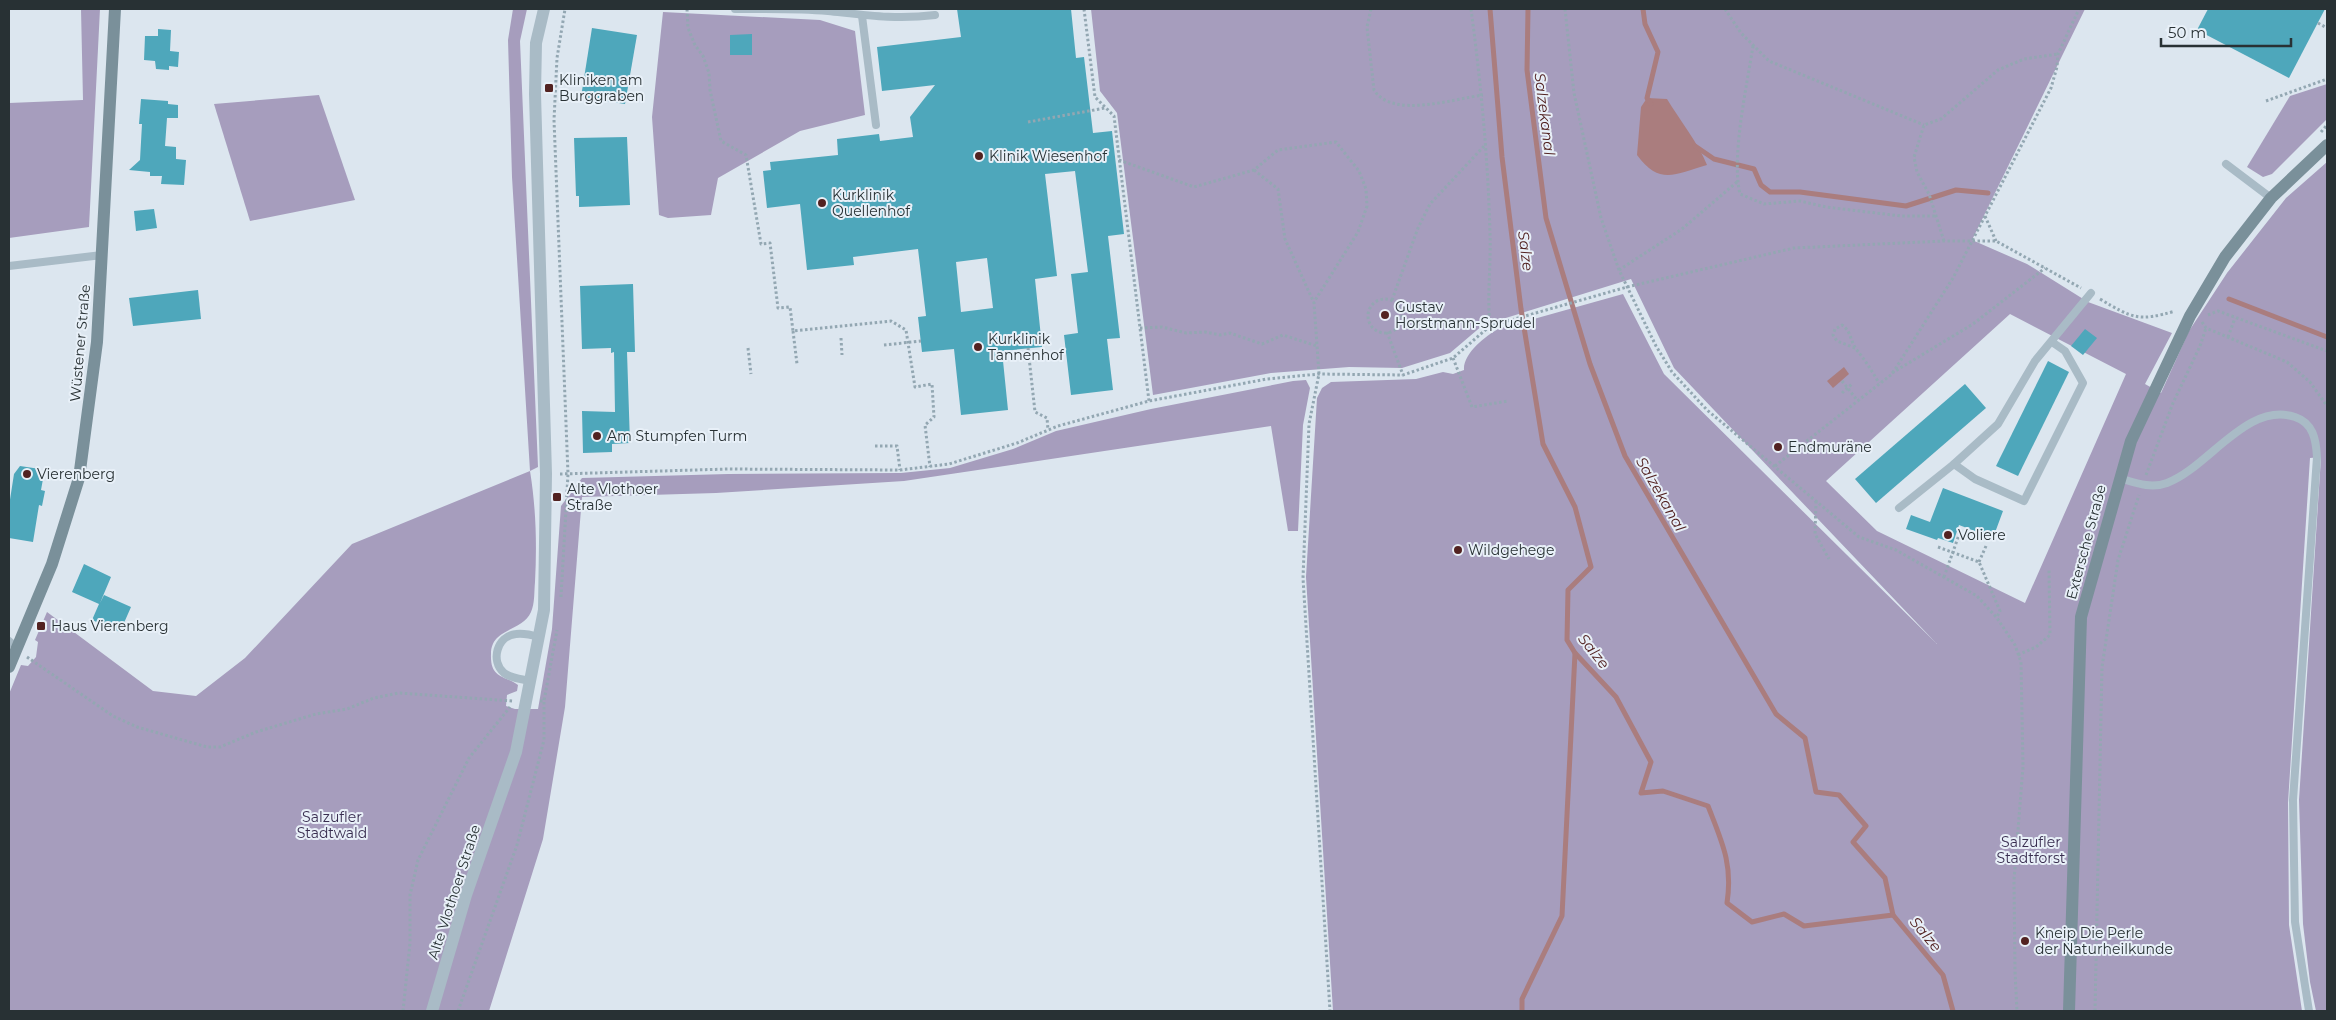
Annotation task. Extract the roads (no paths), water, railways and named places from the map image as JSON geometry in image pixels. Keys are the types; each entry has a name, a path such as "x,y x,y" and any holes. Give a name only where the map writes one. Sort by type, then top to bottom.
{"main road":[{"name":"Wüstener Straße","path":"9,667 13,644 52,564 79,478 97,342 115,9"},
{"name":"Extersche Straße","path":"2069,1011 2081,617 2130,441 2190,316 2224,257 2271,198 2327,145"}],"street":[{"name":"Alte Vlothoer Straße","path":"432,1011 466,896 516,752 544,610 546,474 535,94 536,43 544,9"}],"lane":[{"path":"736,9 827,11 906,19 934,15"},
{"path":"862,16 876,125"},
{"path":"2226,164 2271,198"},
{"path":"9,266 102,255"},
{"path":"1899,508 1954,464 1998,424 2036,361 2090,293"},
{"path":"1954,464 1975,479 2024,501 2084,383 2065,351 2052,342"},
{"path":"2119,478 2142,485 2154,486 2177,479 2246,426 2260,418 2273,415 2289,415 2308,424 2313,431 2317,456 2293,800 2296,922 2309,1011"},
{"path":"531,681 510,676 503,672 499,667 496,652 499,645 509,636 522,634 540,637"}],"waterway":[{"name":"Salze","path":"1490,9 1502,157 1521,309 1543,444 1575,507 1591,567 1568,590 1567,640 1575,653 1616,697 1651,762 1641,793 1663,791 1708,806 1725,853 1729,876 1727,903 1752,922 1784,914 1804,926 1893,915 1943,975 1953,1011"},
{"name":"Salzekanal","path":"1528,9 1527,70 1546,218 1590,364 1625,456 1776,714 1805,738 1816,792 1839,795 1866,826 1853,842 1885,878 1893,915"},
{"path":"1643,9 1645,24 1658,52 1647,98 1651,104"},
{"path":"1695,146 1714,159 1754,169 1761,185 1770,192 1800,192 1906,206 1956,190 1988,193"},
{"path":"2229,299 2327,337"},
{"path":"1522,1011 1522,999 1562,916 1575,653"}],"place":[{"name":"Kliniken am Burggraben","path":"549,88"},
{"name":"Klinik Wiesenhof","path":"979,156"},
{"name":"Kurklinik Quellenhof","path":"822,203"},
{"name":"Gustav Horstmann-Sprudel","path":"1385,315"},
{"name":"Kurklinik Tannenhof","path":"978,347"},
{"name":"Am Stumpfen Turm","path":"597,436"},
{"name":"Endmuräne","path":"1778,447"},
{"name":"Vierenberg","path":"27,474"},
{"name":"Alte Vlothoer Straße","path":"557,497"},
{"name":"Voliere","path":"1948,535"},
{"name":"Wildgehege","path":"1458,550"},
{"name":"Haus Vierenberg","path":"41,626"},
{"name":"Kneip Die Perle der Naturheilkunde","path":"2025,941"}],"park label":[{"name":"Salzufler Stadtwald","path":"332,826"},
{"name":"Salzufler Stadtforst","path":"2031,850"}]}
